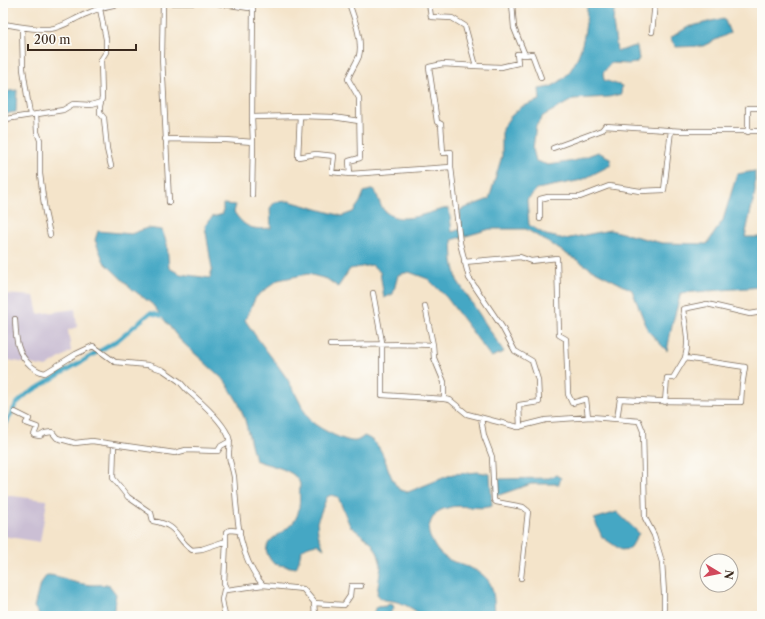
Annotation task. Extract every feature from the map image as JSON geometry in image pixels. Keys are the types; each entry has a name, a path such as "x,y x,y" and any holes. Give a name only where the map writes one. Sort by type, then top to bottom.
{"street":[{"path":"3,24 49,29 63,26 114,4 127,3"},
{"path":"163,3 162,57 169,202"},
{"path":"172,3 192,3"},
{"path":"217,3 248,8 254,4"},
{"path":"349,3 358,34 359,47 359,56 348,78 359,98 358,121 360,158 349,161 350,174"},
{"path":"429,3 431,17 452,18 465,26 476,66"},
{"path":"512,3 514,28 525,55"},
{"path":"652,32 655,3"},
{"path":"252,195 254,4"},
{"path":"100,9 106,39 106,52 101,60 100,113 104,118 107,149 111,166"},
{"path":"22,27 23,69 30,114"},
{"path":"520,427 519,405 537,402 540,399 538,380 534,364 532,361 515,351 502,327 469,278 460,243 450,167 451,152 443,153 443,130 441,124 436,122 429,67 443,64 501,67 518,63 517,54 532,54 541,78"},
{"path":"3,131 6,119 63,110 73,104 91,104 101,102"},
{"path":"748,132 748,108 762,108"},
{"path":"36,114 37,132 40,140 40,174 45,212 50,235"},
{"path":"300,116 298,157 316,154 334,156 332,172 350,174 450,167"},
{"path":"252,117 333,117 358,121"},
{"path":"553,148 602,130 605,126 671,130 762,131"},
{"path":"540,219 540,199 548,197 580,197 609,186 640,191 664,190 671,130"},
{"path":"165,139 242,140 253,142"},
{"path":"464,262 520,257 531,261 557,258 559,335 566,339 568,394 572,403 586,399 588,417"},
{"path":"373,293 382,345 382,395 450,400 467,414 520,427 546,420 588,417 639,421 643,431 645,518 654,535 662,562 664,616"},
{"path":"665,402 667,378 673,378 688,350 683,309 707,304 750,314 762,312"},
{"path":"425,306 433,345 434,358 444,382 444,399"},
{"path":"15,319 16,345 23,358 40,372 45,373 76,354 93,346 115,362 148,365 163,370 184,384 187,390 219,422 230,441 229,454 233,470 234,494 244,549 251,568 263,584"},
{"path":"330,345 433,345"},
{"path":"618,419 620,399 665,402 741,402 745,367 685,358"},
{"path":"15,412 29,419 26,423 37,427 34,435 40,436 49,432 53,433 57,438 78,444 92,441 175,453 186,450 218,451 221,446 230,441"},
{"path":"481,418 484,436 492,457 494,500 496,502 524,507 528,511 521,578"},
{"path":"114,445 114,478 128,497 151,513 153,521 170,525 187,547 192,550 202,549 226,541"},
{"path":"226,590 224,584 226,532 230,530 240,531"},
{"path":"225,616 222,600 224,590 263,584 303,589 312,598 315,616"},
{"path":"314,604 344,605 350,596 351,586 361,586"}],"shaded area":[{"path":"3,294 34,296 38,314 75,309 77,327 68,330 71,351 46,367 3,359"},
{"path":"3,495 46,500 40,542 3,536"}],"water":[{"path":"587,3 615,3 613,22 617,51 637,46 639,59 636,63 629,64 611,63 603,73 604,80 622,86 621,94 609,97 574,99 543,116 536,126 533,149 536,161 548,165 574,161 598,152 610,158 611,165 582,180 537,189 527,200 529,225 546,235 565,239 610,230 662,243 707,244 723,220 737,174 755,171 755,192 745,237 762,237 762,287 681,293 672,325 667,351 648,331 632,290 593,270 526,229 490,229 452,240 453,261 457,280 504,352 491,357 447,298 428,279 409,272 398,275 393,294 384,298 380,272 372,265 350,269 338,287 327,279 308,274 278,280 256,297 245,320 288,380 304,410 313,423 345,440 356,441 364,436 372,440 382,452 391,476 400,490 408,492 453,474 479,472 490,474 492,506 481,508 458,506 444,509 438,512 431,521 429,526 429,535 437,550 443,556 474,569 488,580 493,592 495,616 421,616 416,611 405,605 381,598 377,594 381,565 378,554 371,542 350,526 338,497 331,495 327,497 317,522 318,534 324,549 317,544 305,548 301,553 296,568 274,564 268,556 266,549 268,543 292,524 296,518 299,510 300,484 293,474 255,460 245,420 238,402 225,381 180,340 152,304 132,289 104,262 95,240 98,231 131,234 147,228 162,230 167,244 169,268 180,274 210,278 212,269 205,226 212,217 223,214 223,204 236,205 234,212 242,222 250,227 259,229 271,228 270,208 275,202 289,201 342,216 353,212 360,202 364,192 374,189 383,209 390,215 397,218 415,217 449,208 452,232 461,229 460,210 489,199 502,156 502,129 510,117 521,107 540,100 539,89 551,87 563,79 571,70 581,49 584,37"},
{"path":"724,18 730,33 703,46 676,47 670,38 688,27"},
{"path":"17,90 16,112 3,114 3,92"},
{"path":"556,475 561,478 559,484 531,484 499,495 495,492 495,480 497,479 549,478"},
{"path":"617,512 639,533 630,549 621,550 602,537 594,519"},
{"path":"47,575 57,576 87,585 109,585 116,594 113,616 40,616 34,607 40,584"},
{"path":"389,604 393,605 394,608 388,616 371,616 377,607 386,606"}],"waterway":[{"path":"3,430 16,404 27,394 118,340 150,313 166,317"}]}
